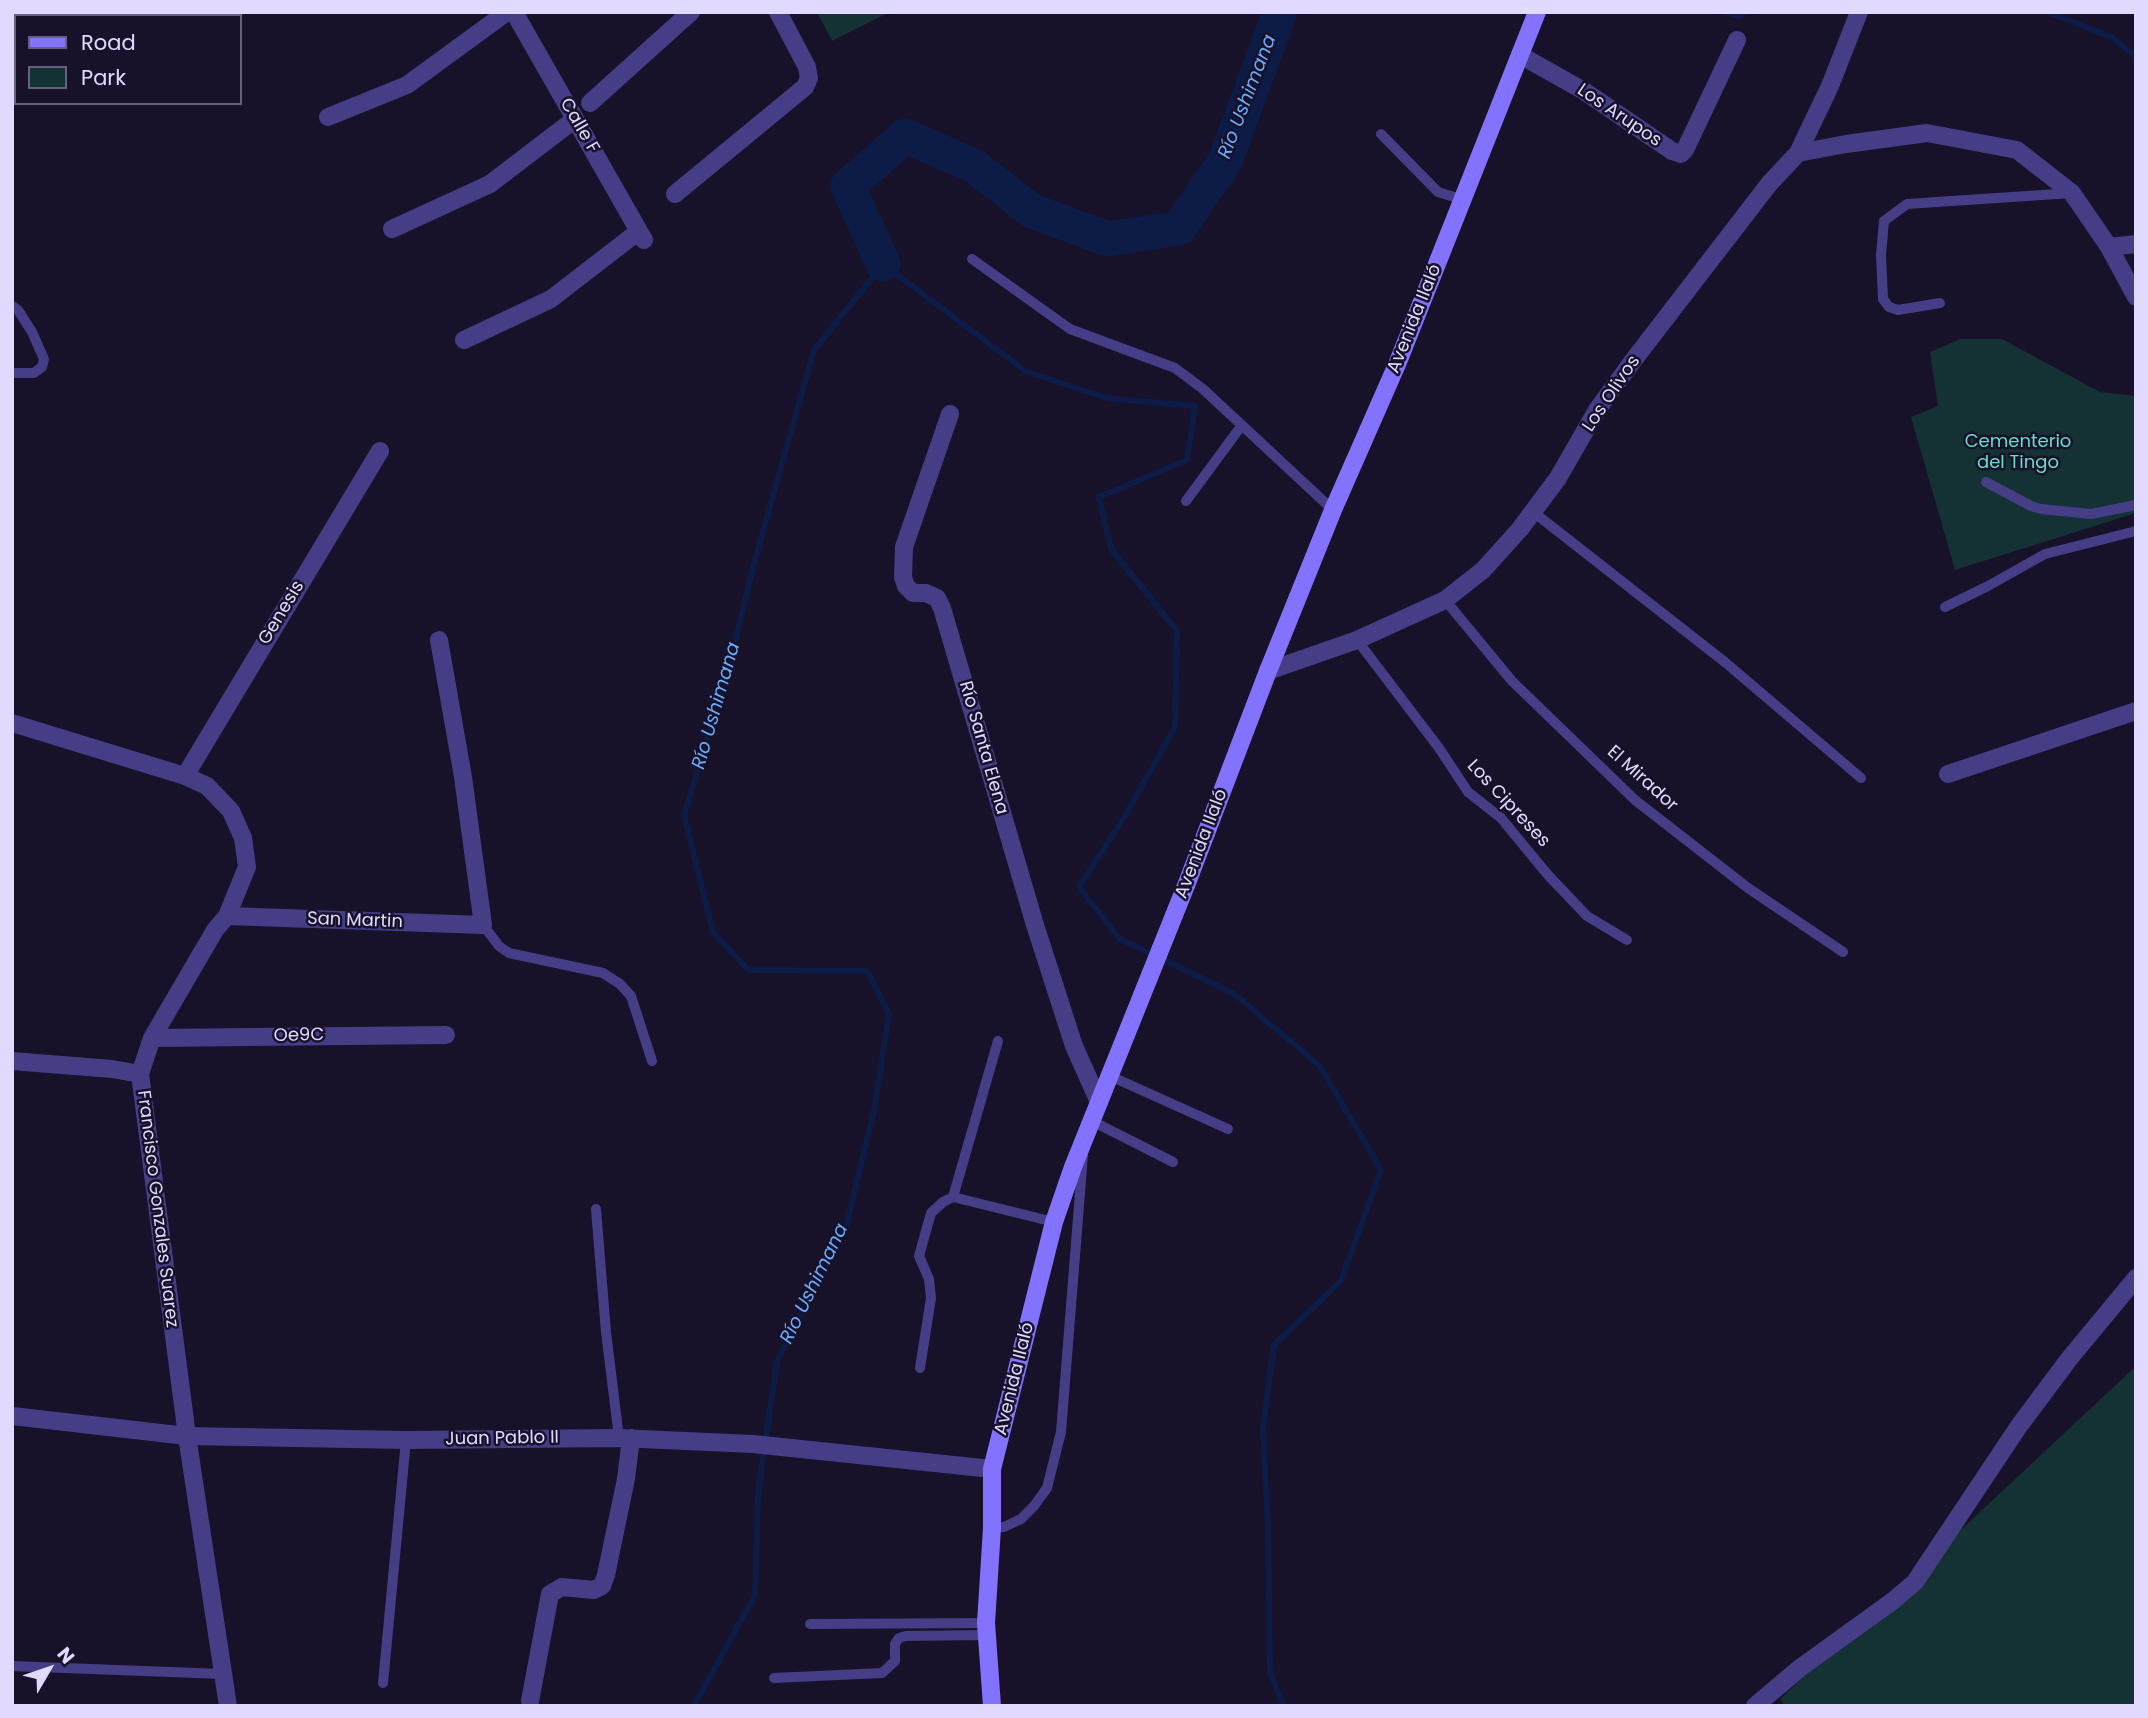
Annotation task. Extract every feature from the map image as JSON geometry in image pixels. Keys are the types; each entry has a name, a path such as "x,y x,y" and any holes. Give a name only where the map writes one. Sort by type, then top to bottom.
{"main road":[{"name":"Avenida Ilaló","path":"992,1706 986,1629 992,1528 992,1469 1054,1222 1268,671 1333,510 1398,362 1537,12"}],"street":[{"path":"328,117 407,85 507,12"},
{"name":"Calle F","path":"464,340 551,299 641,236 514,12"},
{"path":"590,103 691,12"},
{"path":"675,194 805,87 809,78 807,67 778,12"},
{"name":"Los Olivos","path":"1268,671 1357,640 1445,600 1483,570 1558,478 1597,410 1625,371 1769,184 1798,153 1830,86 1859,12"},
{"name":"Los Arupos","path":"1520,55 1584,91 1672,151 1681,154 1737,40"},
{"path":"392,229 490,184 575,119"},
{"path":"1798,153 1927,133 2017,150 2072,193 2109,247 2136,298"},
{"path":"2109,247 2136,244"},
{"name":"Río Santa Elena","path":"950,414 904,547 903,578 913,593 926,593 937,598 942,608 1035,925 1074,1046 1099,1102"},
{"name":"Genesis","path":"185,776 380,451"},
{"path":"439,640 463,776 483,925"},
{"path":"1948,774 2136,712"},
{"name":"Francisco Gonzales Suarez","path":"12,723 185,776 207,786 231,811 243,838 247,867 227,916 215,930 152,1038 140,1074 187,1436 228,1706"},
{"name":"San Martin","path":"227,916 483,925"},
{"name":"Oe9C","path":"152,1038 446,1035"},
{"path":"12,1060 140,1074"},
{"path":"1755,1706 1800,1668 1915,1582 2019,1426 2136,1278"},
{"name":"Juan Pablo II","path":"12,1416 187,1436 406,1440 625,1438 753,1444 992,1469"},
{"path":"530,1701 550,1594 562,1587 594,1590 602,1586 607,1575 626,1479 625,1438"}],"lane":[{"path":"1381,134 1438,192 1464,200"},
{"path":"1940,303 1898,310 1889,307 1883,299 1881,256 1884,221 1907,204 2072,193"},
{"path":"972,259 1070,329 1175,368 1242,425 1333,510"},
{"path":"12,306 18,310 32,332 44,359 42,367 34,373 12,373"},
{"path":"1186,501 1242,425"},
{"path":"1986,482 2041,509 2091,514 2136,505"},
{"path":"1532,511 1726,663 1861,778"},
{"path":"1945,607 2045,554 2136,531"},
{"name":"El Mirador","path":"1445,600 1512,681 1635,800 1748,888 1843,952"},
{"name":"Los Cipreses","path":"1357,640 1439,748 1468,792 1501,818 1548,875 1587,916 1627,940"},
{"path":"483,925 499,946 509,953 603,973 620,984 631,996 652,1061"},
{"path":"953,1197 998,1041"},
{"path":"1110,1076 1228,1129"},
{"path":"1092,1121 1173,1162"},
{"path":"992,1528 1004,1527 1021,1519 1047,1488 1061,1432 1085,1138"},
{"path":"919,1368 931,1298 929,1279 919,1256 931,1213 953,1197 1054,1222"},
{"path":"596,1209 606,1332 625,1438"},
{"path":"383,1683 406,1440"},
{"path":"810,1625 986,1629"},
{"path":"774,1678 882,1673 895,1661 895,1644 900,1638 986,1629"},
{"path":"12,1666 223,1674"}],"green space":[{"path":"817,12 890,12 832,41"},
{"name":"Cementerio del Tingo","path":"1960,339 2002,339 2100,392 2136,396 2136,513 1955,570 1911,417 1938,406 1930,352"},
{"path":"2136,1366 2136,1706 1785,1706 1780,1699"}],"waterway":[{"name":"Río Ushimana","path":"883,264 848,186 905,136 974,166 1032,211 1108,239 1179,228 1225,161 1280,12"},
{"path":"1726,12 1739,17 1745,12"},
{"path":"2048,12 2111,37 2136,56"},
{"path":"694,1706 755,1595 758,1494 777,1361 846,1227 874,1110 889,1014 867,971 748,970 713,932 684,815 727,675 753,567 814,350 883,264 1027,372 1107,398 1195,406 1187,460 1099,497 1111,549 1177,631 1175,727 1125,816 1079,887 1120,939 1233,993 1320,1066 1381,1170 1341,1281 1274,1345 1263,1428 1268,1526 1270,1673 1284,1706"}]}
